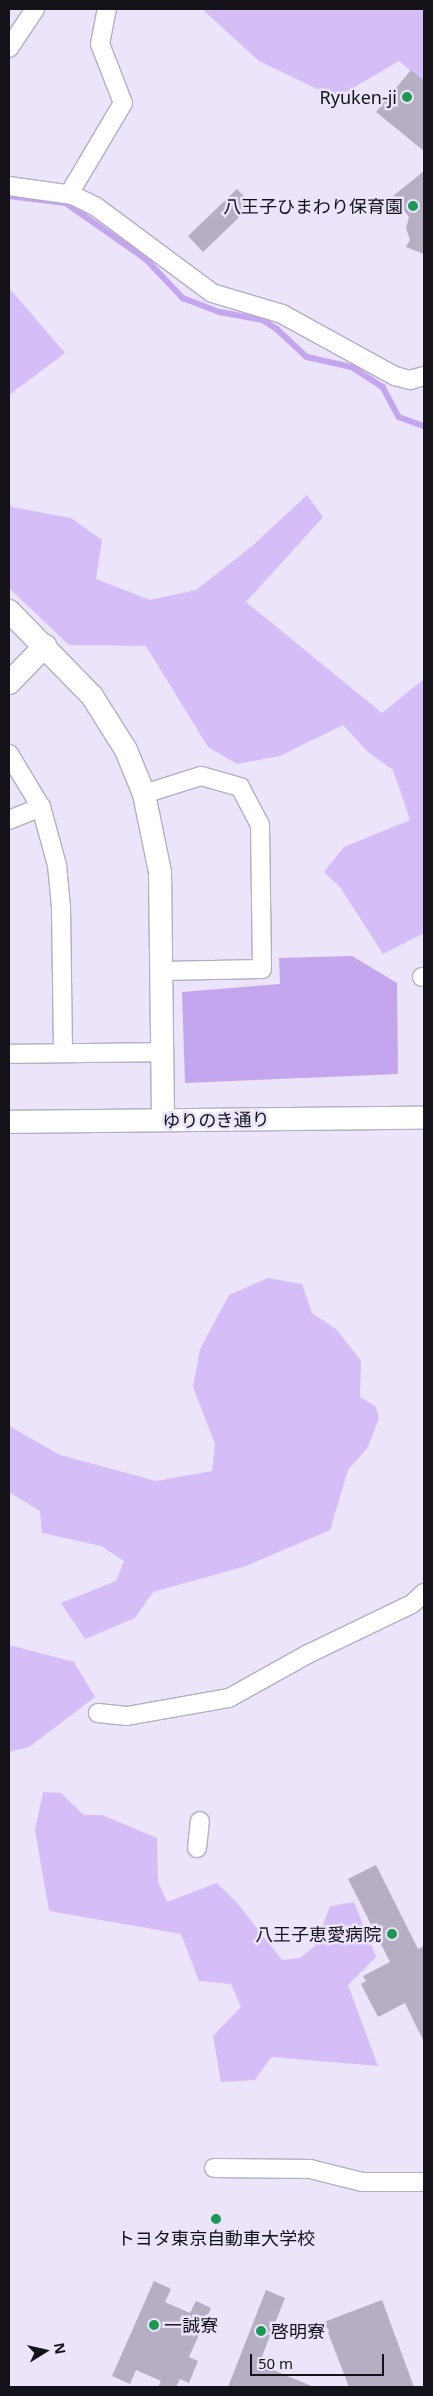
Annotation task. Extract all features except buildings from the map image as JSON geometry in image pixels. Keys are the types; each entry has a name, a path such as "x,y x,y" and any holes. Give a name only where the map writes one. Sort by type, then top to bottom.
{"street":[{"path":"9,48 35,9"},
{"path":"69,194 123,104 100,44 107,9"},
{"path":"9,186 69,194 95,206 212,293 282,314 394,376 410,380 424,376"},
{"path":"9,611 77,679 104,713 144,794 160,872 163,1120"},
{"path":"9,683 45,646"},
{"path":"9,754 41,807 52,839 61,900 63,1053"},
{"path":"144,794 201,776 240,787 260,825 262,969 162,971"},
{"path":"9,820 41,807"},
{"path":"9,1054 163,1052"},
{"name":"ゆりのき通り","path":"9,1122 424,1118"},
{"path":"98,1712 127,1716 229,1698 308,1654 404,1608 424,1593"},
{"path":"197,1848 200,1821"},
{"path":"214,2168 310,2169 362,2182 424,2182"}],"shaded area":[{"path":"202,9 424,9 424,82 399,61 336,98 259,61"},
{"path":"9,288 65,353 9,395"},
{"path":"307,495 323,517 246,602 382,713 424,679 424,933 383,954 340,887 324,872 344,847 410,820 393,770 369,753 343,725 280,756 237,764 208,747 146,646 69,645 9,588 9,503 12,507 71,518 102,540 96,579 150,600 196,590 251,547"},
{"path":"352,956 397,983 398,1074 185,1083 182,992 280,984 279,958"},
{"path":"268,1278 302,1284 312,1313 337,1330 361,1361 360,1397 376,1407 379,1418 368,1447 348,1470 330,1530 246,1566 153,1592 135,1618 85,1639 61,1603 116,1581 124,1561 101,1546 42,1533 40,1511 9,1492 9,1426 60,1455 156,1481 212,1471 215,1444 193,1387 200,1349 229,1295"},
{"path":"9,1645 74,1662 95,1697 29,1747 9,1752"},
{"path":"43,1792 61,1793 84,1815 102,1815 157,1838 158,1882 167,1902 217,1883 238,1904 282,1960 300,1958 315,1946 330,1906 354,1902 376,1957 348,1985 378,2066 271,2057 255,2080 221,2082 213,2036 241,2007 231,1984 199,1981 181,1934 49,1911 35,1830"}],"waterway":[{"path":"9,196 66,203 146,259 183,298 220,312 263,320 277,329 307,357 352,367 383,387 399,417 424,426"}],"place":[{"name":"Ryuken-ji","path":"407,97"},
{"name":"八王子ひまわり保育園","path":"413,206"},
{"name":"八王子恵愛病院","path":"392,1934"},
{"name":"トヨタ東京自動車大学校","path":"216,2219"},
{"name":"一誠寮","path":"154,2325"},
{"name":"啓明寮","path":"261,2331"}]}
